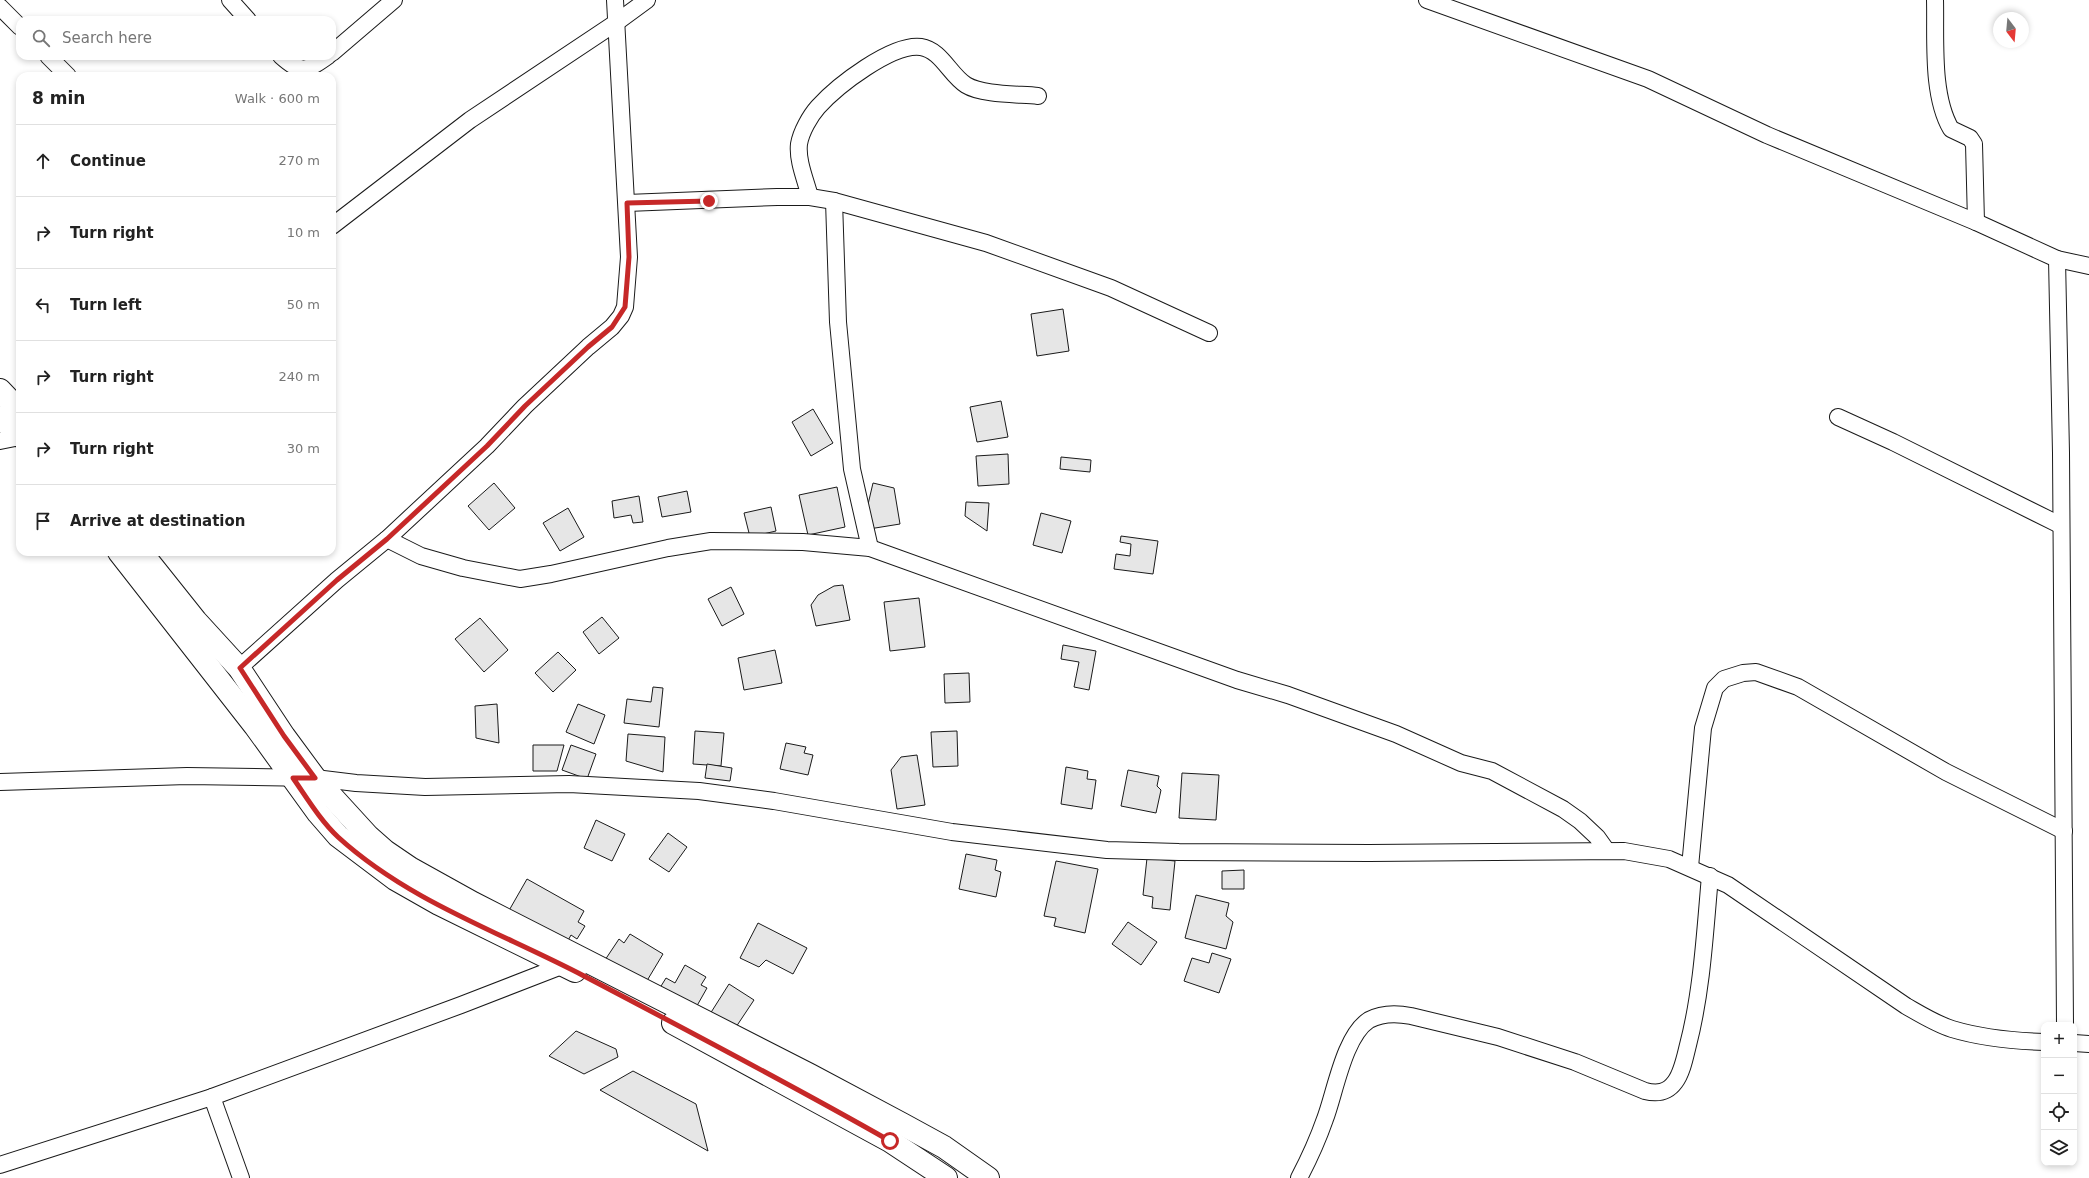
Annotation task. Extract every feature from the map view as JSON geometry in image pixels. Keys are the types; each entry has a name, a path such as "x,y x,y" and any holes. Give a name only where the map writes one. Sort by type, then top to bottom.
{"main road":[{"path":"0,390 16,407"},
{"path":"0,417 16,433"},
{"path":"122,556 255,726 318,814 338,836 395,879 438,904 564,965 849,1118 908,1152 946,1178"},
{"path":"144,556 196,621 240,668 284,736 315,778 368,836 410,868 473,903 810,1075 902,1124 944,1147 988,1178"}],"street":[{"path":"230,0 244,16"},
{"path":"336,50 394,0"},
{"path":"240,668 337,580 387,539 487,446 525,406 588,347 612,327 621,316 625,307 629,257 615,0"},
{"path":"336,223 470,120 617,22 646,0"},
{"path":"1427,0 1648,79 1767,135 1976,222 2056,259 2089,266"},
{"path":"1935,0 1938,75 1942,108 1951,129 1970,138 1974,144 1976,222"},
{"path":"0,7 16,23"},
{"path":"810,197 800,160 799,144 806,125 818,107 838,88 895,51 920,47 929,49 942,60 956,78 968,86 988,91 1038,96"},
{"path":"52,60 64,72"},
{"path":"285,60 292,66 302,69 310,68 322,60"},
{"path":"627,203 776,197 810,197 834,201 986,243 1111,288 1209,333"},
{"path":"834,201 838,322 850,455 860,511 870,548"},
{"path":"2056,259 2061,453 2060,525 2065,1022"},
{"path":"1838,417 1893,442 2060,525"},
{"path":"0,441 16,438"},
{"path":"387,539 421,556 470,570 520,579 551,574 668,548 711,541 752,540 803,542 870,548 1237,680 1288,695 1374,725 1461,763 1492,771 1563,809 1580,821 1597,837 1607,851"},
{"path":"1690,867 1703,728 1715,688 1724,679 1743,673 1756,672 1798,687 1946,772 2064,830"},
{"path":"0,782 187,776 315,778 425,787 569,784 699,790 774,801 952,832 1107,850 1369,853 1607,851 1649,854 1670,859 1690,867 1745,894 1894,998 1931,1020 1952,1029 1995,1038 2041,1042"},
{"path":"1299,1178 1325,1119 1347,1052 1355,1036 1368,1021 1385,1014 1397,1013 1498,1037 1575,1062 1645,1091 1655,1093 1669,1088 1677,1077 1685,1057 1692,1031 1710,876"},
{"path":"0,1165 212,1098 564,965"},
{"path":"2077,1044 2089,1044"},
{"path":"212,1098 241,1178"}],"building":[{"path":"1063,309 1069,351 1037,356 1031,314"},
{"path":"1001,401 1008,437 977,442 970,407"},
{"path":"813,409 833,443 811,456 792,422"},
{"path":"1008,454 1009,484 978,486 976,456"},
{"path":"1061,457 1091,460 1090,472 1060,469"},
{"path":"494,483 515,508 489,530 468,506"},
{"path":"873,483 894,488 900,524 869,529 866,513"},
{"path":"837,487 845,527 808,535 799,495"},
{"path":"687,491 691,512 662,517 658,497"},
{"path":"639,496 643,522 633,523 631,515 614,518 612,501"},
{"path":"966,502 989,503 987,531 965,516"},
{"path":"771,507 776,531 750,537 744,513"},
{"path":"568,508 584,537 560,551 543,523"},
{"path":"1041,513 1071,521 1062,553 1033,545"},
{"path":"1121,536 1158,541 1153,574 1114,569 1116,554 1130,556 1131,544 1120,542"},
{"path":"843,585 850,620 816,626 811,605 818,595 834,586"},
{"path":"731,587 744,614 722,626 708,599"},
{"path":"919,598 925,647 890,651 884,602"},
{"path":"602,617 619,638 599,654 583,632"},
{"path":"480,618 508,650 484,672 455,639"},
{"path":"1063,645 1096,651 1089,690 1074,687 1079,662 1061,659"},
{"path":"775,650 782,683 744,690 738,658"},
{"path":"558,652 576,670 553,692 535,673"},
{"path":"969,673 970,702 945,703 944,674"},
{"path":"653,687 663,688 659,727 624,723 627,699 651,702"},
{"path":"497,704 499,743 476,738 475,706"},
{"path":"578,704 605,715 594,744 566,732"},
{"path":"695,731 724,733 721,766 693,764"},
{"path":"957,731 958,766 933,767 931,732"},
{"path":"628,734 665,737 663,772 626,761"},
{"path":"786,743 806,747 804,753 813,755 808,775 780,769"},
{"path":"533,745 564,745 557,771 533,771"},
{"path":"571,745 596,754 587,779 562,770"},
{"path":"917,755 925,805 897,809 891,770 901,757"},
{"path":"707,764 732,768 730,781 705,778"},
{"path":"1066,767 1088,771 1087,779 1096,780 1092,809 1061,804"},
{"path":"1128,770 1159,776 1157,786 1161,790 1156,813 1121,806"},
{"path":"1182,773 1219,775 1216,820 1179,818"},
{"path":"596,820 625,834 612,861 584,848"},
{"path":"668,833 687,847 669,872 649,859"},
{"path":"966,854 997,860 995,870 1001,872 996,897 959,889"},
{"path":"1147,858 1175,861 1170,910 1152,908 1153,897 1143,895"},
{"path":"1056,861 1098,869 1085,933 1054,926 1056,918 1044,916"},
{"path":"1244,870 1244,889 1222,889 1222,871"},
{"path":"527,879 584,911 578,922 585,926 577,939 571,935 565,946 507,914"},
{"path":"1196,895 1229,903 1226,916 1233,922 1226,949 1185,938"},
{"path":"1128,922 1157,942 1141,965 1112,944"},
{"path":"758,923 807,948 793,974 766,960 759,967 740,958"},
{"path":"630,934 663,954 645,984 605,960 619,939 624,943"},
{"path":"1212,953 1231,959 1219,993 1184,981 1192,958 1209,963"},
{"path":"685,965 706,977 701,985 707,988 694,1011 658,991 666,978 675,983"},
{"path":"729,984 754,1000 732,1033 710,1014"},
{"path":"576,1031 616,1049 618,1057 584,1074 549,1056"},
{"path":"633,1071 696,1104 708,1151 600,1090"}],"route":[{"path":"709,201 627,203 629,257 625,307 621,316 612,327 588,347 525,406 487,446 387,539 337,580 272,637 240,668 284,736 315,778 293,778 318,814 338,836 359,854 395,879 438,904 564,965 890,1141"}]}
